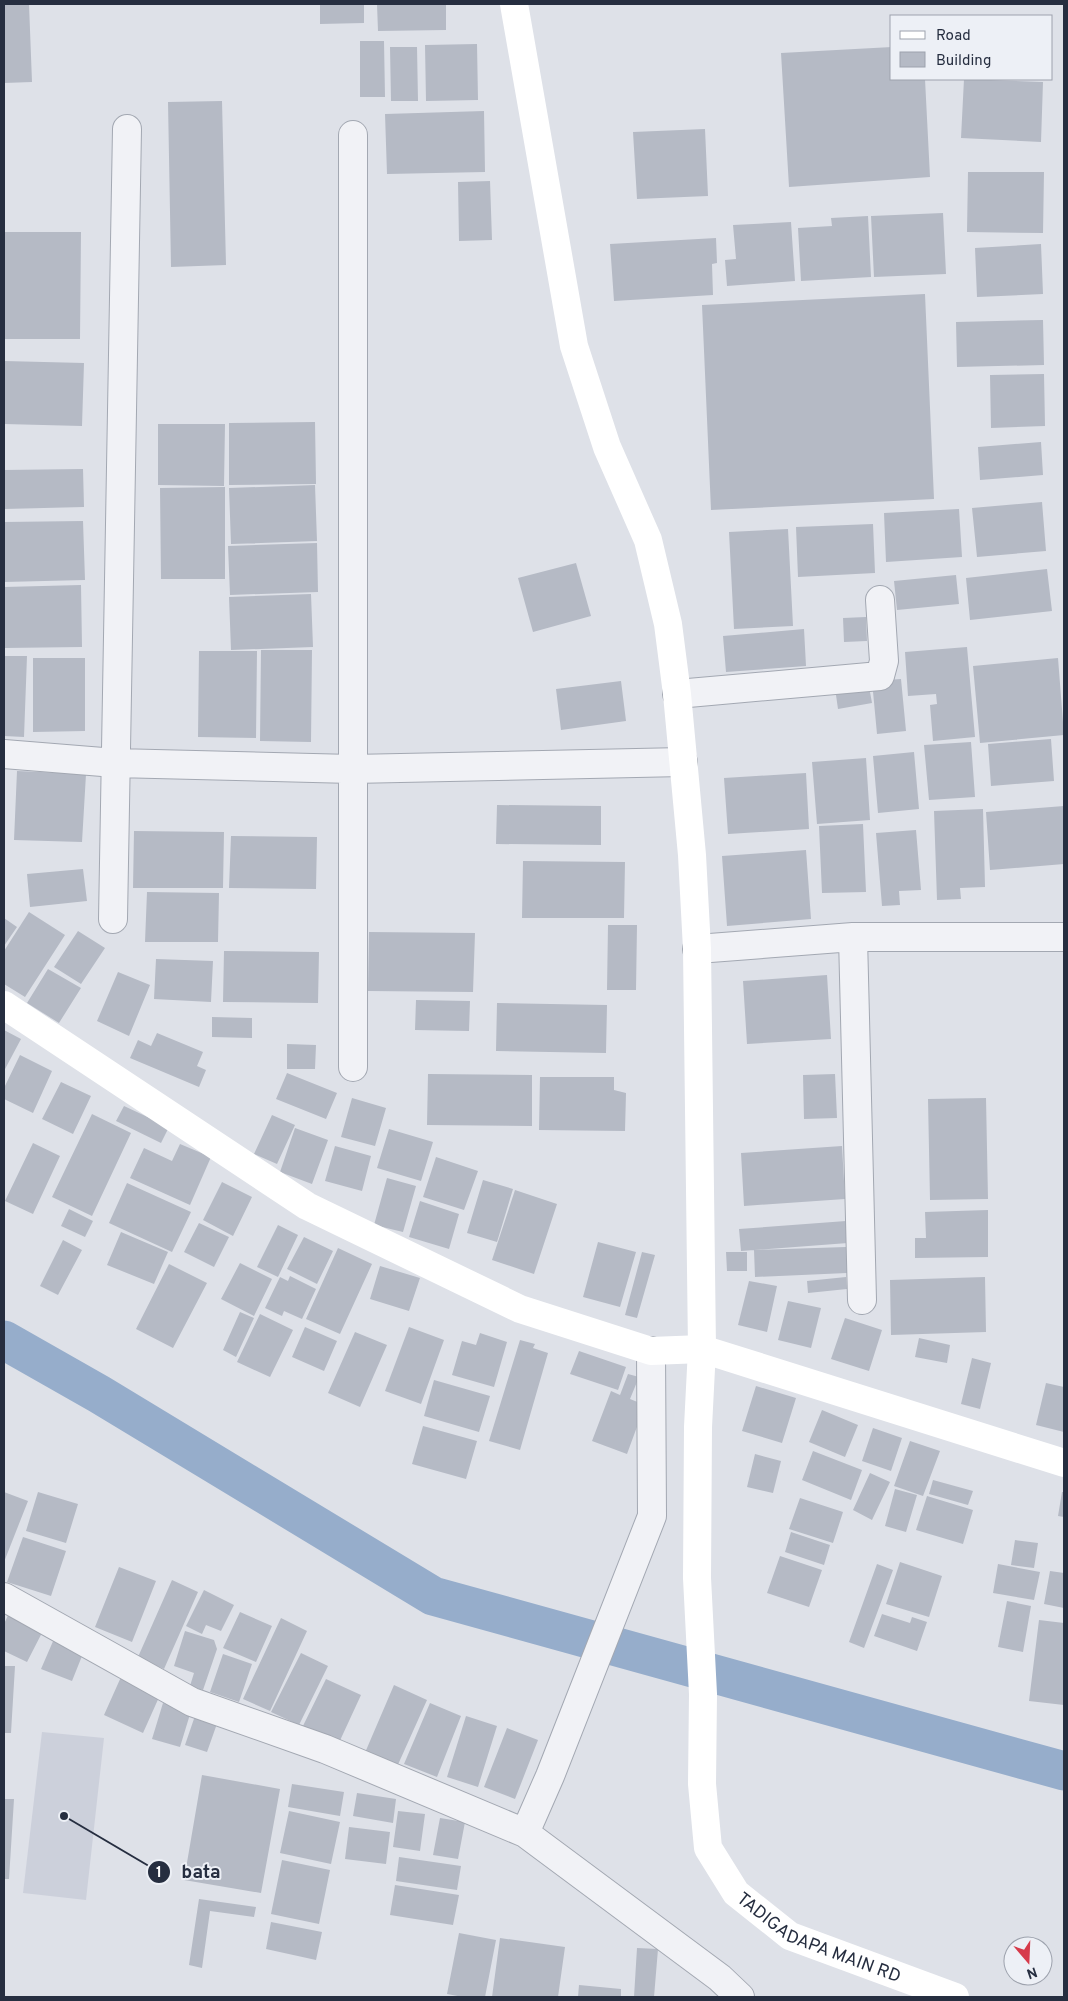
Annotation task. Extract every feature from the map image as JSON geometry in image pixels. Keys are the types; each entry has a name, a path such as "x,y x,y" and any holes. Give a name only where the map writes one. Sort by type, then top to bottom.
{"main road":[{"path":"514,4 574,346 607,447 648,540 668,624 684,762 692,855 697,949 702,1349"},
{"path":"4,1005 307,1206 520,1309 651,1351 702,1349 1064,1463"},
{"name":"TADIGADAPA MAIN RD","path":"702,1349 698,1427 697,1578 702,1694 702,1784 708,1848 736,1893 790,1936 955,1997"}],"street":[{"path":"113,919 127,129"},
{"path":"352,1067 353,135"},
{"path":"677,694 880,676 884,661 880,600"},
{"path":"4,754 116,763 352,770 684,762"},
{"path":"697,949 853,937 1064,937"},
{"path":"853,937 862,1300"},
{"path":"525,1833 550,1776 652,1516 651,1351"},
{"path":"4,1597 192,1702 325,1749 525,1833 720,1978 740,1997"}],"shaded area":[{"path":"42,1732 104,1738 86,1900 23,1893"}],"building":[{"path":"4,4 29,4 32,82 4,83"},
{"path":"320,4 364,4 364,23 320,24"},
{"path":"377,4 446,4 446,30 378,31"},
{"path":"360,41 384,41 385,97 360,97"},
{"path":"477,44 478,100 426,101 425,45"},
{"path":"390,47 417,47 418,101 391,101"},
{"path":"890,47 890,80 925,80 930,177 789,187 781,53"},
{"path":"964,80 1043,82 1041,142 961,138"},
{"path":"222,101 226,265 171,267 168,102"},
{"path":"484,111 485,172 387,174 385,114"},
{"path":"705,129 708,196 637,199 633,132"},
{"path":"968,172 1044,172 1043,233 967,232"},
{"path":"490,181 492,240 459,241 458,182"},
{"path":"943,213 946,274 874,277 871,216"},
{"path":"868,216 871,277 801,281 798,228 832,226 831,218"},
{"path":"791,222 795,281 727,286 725,260 736,259 733,225"},
{"path":"4,232 81,232 80,339 4,339"},
{"path":"716,238 717,263 712,264 713,295 614,301 610,244"},
{"path":"1041,244 1043,294 977,297 975,248"},
{"path":"925,294 934,499 711,510 702,305"},
{"path":"1043,320 1044,365 957,367 956,322"},
{"path":"4,361 84,363 82,426 4,424"},
{"path":"1044,374 1045,426 991,428 990,375"},
{"path":"315,422 316,484 229,485 229,423"},
{"path":"158,424 225,424 224,486 158,485"},
{"path":"1041,442 1043,475 980,480 978,447"},
{"path":"83,469 84,507 4,509 4,470"},
{"path":"315,485 317,541 231,544 229,488"},
{"path":"225,487 225,579 161,579 160,488"},
{"path":"1042,502 1046,551 977,557 972,508"},
{"path":"959,509 962,557 886,562 884,513"},
{"path":"83,521 85,580 4,582 4,522"},
{"path":"873,524 875,573 798,577 796,527"},
{"path":"788,529 793,626 734,629 729,532"},
{"path":"317,543 318,592 230,595 228,546"},
{"path":"576,563 591,616 533,632 518,578"},
{"path":"1047,569 1052,611 970,620 966,578"},
{"path":"956,575 959,604 897,610 894,581"},
{"path":"81,585 82,647 4,648 4,587"},
{"path":"311,594 313,647 231,650 229,597"},
{"path":"866,617 867,641 844,642 843,618"},
{"path":"804,629 806,666 726,672 723,636"},
{"path":"967,647 975,737 933,741 930,705 937,704 936,694 908,696 905,652"},
{"path":"261,650 312,650 311,742 260,741"},
{"path":"199,651 257,651 256,738 198,737"},
{"path":"4,656 27,656 24,737 4,736"},
{"path":"33,658 85,658 85,731 33,732"},
{"path":"1058,658 1064,735 980,743 973,666"},
{"path":"901,679 906,731 877,734 872,681"},
{"path":"621,681 626,721 561,730 556,689"},
{"path":"868,681 872,703 838,709 835,688"},
{"path":"1051,739 1054,781 991,786 988,744"},
{"path":"971,742 975,797 929,800 924,745"},
{"path":"914,752 919,809 878,813 873,756"},
{"path":"866,758 870,820 817,824 812,762"},
{"path":"17,771 86,774 82,842 14,840"},
{"path":"806,773 809,829 728,834 724,778"},
{"path":"497,805 601,806 601,845 496,844"},
{"path":"1064,806 1064,864 990,870 986,812"},
{"path":"983,809 985,887 960,888 961,899 937,900 934,811"},
{"path":"863,824 866,892 822,893 819,826"},
{"path":"916,830 921,890 899,891 900,905 882,906 876,833"},
{"path":"134,831 224,832 223,888 133,888"},
{"path":"231,836 317,837 316,889 229,888"},
{"path":"806,850 811,919 727,926 722,856"},
{"path":"523,861 625,862 624,918 522,918"},
{"path":"83,869 87,901 30,907 27,874"},
{"path":"147,892 219,893 218,942 145,942"},
{"path":"29,912 65,935 25,997 4,984 4,951"},
{"path":"4,918 17,927 4,946"},
{"path":"608,925 637,925 636,990 607,990"},
{"path":"78,931 105,948 81,984 54,967"},
{"path":"369,932 475,933 473,992 368,991"},
{"path":"224,951 319,952 318,1003 223,1002"},
{"path":"156,959 213,961 211,1002 154,999"},
{"path":"48,969 81,988 59,1023 27,1003"},
{"path":"118,972 150,985 129,1036 97,1021"},
{"path":"827,975 831,1039 747,1044 743,981"},
{"path":"416,1000 470,1001 469,1031 415,1030"},
{"path":"497,1003 607,1005 606,1053 496,1051"},
{"path":"212,1017 252,1018 252,1038 212,1037"},
{"path":"4,1030 21,1039 4,1071"},
{"path":"157,1033 203,1052 197,1066 206,1070 199,1087 130,1058 138,1040 151,1046"},
{"path":"287,1044 316,1045 315,1069 287,1069"},
{"path":"20,1055 52,1071 33,1113 4,1099 4,1088"},
{"path":"287,1073 337,1093 326,1119 276,1099"},
{"path":"428,1074 532,1075 532,1126 427,1125"},
{"path":"835,1074 837,1118 804,1119 803,1075"},
{"path":"540,1077 614,1077 614,1090 626,1093 625,1131 539,1130"},
{"path":"61,1082 91,1096 73,1134 42,1119"},
{"path":"352,1098 386,1108 375,1146 341,1137"},
{"path":"986,1098 988,1199 930,1200 928,1099"},
{"path":"124,1106 169,1127 161,1143 116,1121"},
{"path":"92,1114 131,1133 92,1216 52,1197"},
{"path":"272,1115 295,1125 277,1164 254,1154"},
{"path":"295,1128 328,1140 312,1184 280,1172"},
{"path":"389,1129 433,1142 421,1181 377,1168"},
{"path":"33,1143 60,1156 33,1214 5,1201"},
{"path":"180,1144 211,1157 190,1205 130,1178 144,1148 172,1161"},
{"path":"335,1146 371,1156 362,1191 325,1181"},
{"path":"842,1146 845,1199 744,1206 741,1153"},
{"path":"436,1157 478,1171 464,1210 423,1197"},
{"path":"387,1178 416,1186 403,1232 374,1225"},
{"path":"483,1180 513,1189 497,1242 467,1233"},
{"path":"222,1182 252,1197 233,1236 203,1220"},
{"path":"127,1183 191,1212 172,1252 109,1223"},
{"path":"515,1190 557,1204 534,1274 492,1260"},
{"path":"420,1201 459,1214 449,1249 409,1237"},
{"path":"69,1209 93,1221 85,1237 61,1226"},
{"path":"988,1210 988,1257 915,1258 915,1238 926,1238 925,1212"},
{"path":"846,1221 848,1243 741,1251 739,1229"},
{"path":"199,1223 229,1237 214,1267 184,1252"},
{"path":"278,1225 298,1235 278,1277 257,1267"},
{"path":"121,1232 168,1252 154,1284 107,1265"},
{"path":"304,1237 333,1251 317,1284 287,1269"},
{"path":"63,1240 82,1250 58,1295 40,1286"},
{"path":"598,1242 636,1252 620,1307 583,1297"},
{"path":"846,1247 847,1273 755,1277 754,1250"},
{"path":"338,1248 372,1264 340,1334 306,1319"},
{"path":"642,1252 655,1255 637,1318 625,1315"},
{"path":"726,1252 747,1252 747,1271 727,1271"},
{"path":"240,1263 272,1279 254,1316 221,1299"},
{"path":"169,1264 207,1283 173,1348 136,1329"},
{"path":"380,1266 420,1278 409,1311 370,1299"},
{"path":"290,1276 316,1289 302,1319 284,1311 282,1316 265,1308 280,1277 288,1281"},
{"path":"846,1277 847,1289 808,1293 807,1281"},
{"path":"985,1277 986,1332 891,1335 890,1280"},
{"path":"749,1281 777,1286 767,1332 738,1325"},
{"path":"788,1301 821,1308 811,1348 778,1340"},
{"path":"240,1312 254,1318 236,1357 223,1350"},
{"path":"260,1314 293,1330 270,1377 237,1362"},
{"path":"845,1318 882,1330 869,1371 831,1359"},
{"path":"305,1327 337,1341 324,1371 292,1357"},
{"path":"409,1327 444,1340 421,1404 385,1391"},
{"path":"355,1332 387,1345 360,1407 328,1393"},
{"path":"480,1333 507,1342 494,1387 452,1375 462,1341 476,1345"},
{"path":"919,1338 950,1345 947,1363 915,1357"},
{"path":"520,1340 535,1344 533,1348 548,1353 520,1450 489,1441"},
{"path":"579,1351 626,1367 618,1390 570,1374"},
{"path":"972,1358 991,1363 980,1409 961,1404"},
{"path":"628,1374 639,1377 630,1399 645,1405 627,1454 592,1441 611,1391 620,1395"},
{"path":"434,1380 490,1396 479,1432 424,1416"},
{"path":"1046,1383 1064,1387 1064,1432 1036,1425"},
{"path":"756,1386 796,1398 782,1443 742,1431"},
{"path":"822,1410 858,1425 845,1457 809,1442"},
{"path":"423,1426 477,1441 466,1479 412,1464"},
{"path":"873,1428 902,1438 891,1471 862,1461"},
{"path":"910,1441 940,1451 923,1496 894,1486"},
{"path":"813,1451 862,1470 851,1500 802,1480"},
{"path":"755,1454 781,1461 773,1493 747,1487"},
{"path":"870,1473 890,1482 872,1520 853,1510"},
{"path":"933,1480 973,1491 968,1505 929,1494"},
{"path":"895,1489 917,1495 906,1532 885,1526"},
{"path":"4,1492 28,1501 4,1562"},
{"path":"38,1492 78,1504 66,1543 26,1531"},
{"path":"1062,1492 1064,1492 1064,1517 1058,1516"},
{"path":"927,1496 973,1510 963,1544 916,1530"},
{"path":"800,1498 843,1512 833,1543 789,1529"},
{"path":"791,1532 830,1545 824,1565 785,1552"},
{"path":"23,1537 66,1551 51,1596 7,1582"},
{"path":"1015,1540 1038,1543 1034,1568 1011,1565"},
{"path":"780,1556 822,1570 809,1607 767,1593"},
{"path":"900,1562 942,1576 929,1617 886,1604"},
{"path":"877,1564 893,1570 864,1648 849,1642"},
{"path":"998,1564 1040,1572 1034,1600 993,1593"},
{"path":"119,1567 156,1581 132,1642 95,1627"},
{"path":"1050,1571 1064,1573 1064,1608 1044,1604"},
{"path":"172,1580 198,1592 164,1669 138,1657"},
{"path":"204,1590 234,1605 221,1631 206,1625 202,1634 186,1626"},
{"path":"1007,1601 1031,1606 1023,1652 998,1647"},
{"path":"11,1609 46,1625 27,1662 4,1651 4,1624"},
{"path":"240,1612 272,1626 256,1662 223,1648"},
{"path":"882,1614 910,1623 912,1617 927,1622 917,1651 874,1636"},
{"path":"281,1618 307,1631 270,1711 243,1699"},
{"path":"1039,1620 1064,1623 1064,1705 1029,1701"},
{"path":"185,1631 214,1640 217,1649 203,1690 190,1686 194,1673 174,1666"},
{"path":"54,1639 84,1651 72,1681 41,1669"},
{"path":"301,1653 328,1666 299,1725 271,1712"},
{"path":"223,1654 252,1664 239,1702 210,1692"},
{"path":"4,1666 15,1666 11,1733 4,1733"},
{"path":"121,1677 160,1695 143,1733 104,1715"},
{"path":"326,1679 361,1695 337,1747 301,1730"},
{"path":"394,1685 427,1700 396,1769 364,1755"},
{"path":"163,1703 191,1711 180,1747 152,1739"},
{"path":"430,1703 461,1716 437,1777 404,1764"},
{"path":"197,1710 219,1718 207,1752 185,1745"},
{"path":"466,1716 497,1726 478,1787 447,1777"},
{"path":"507,1728 538,1740 515,1799 484,1787"},
{"path":"202,1775 280,1789 261,1893 184,1880"},
{"path":"292,1784 344,1792 340,1816 288,1807"},
{"path":"357,1793 396,1799 393,1823 353,1816"},
{"path":"4,1799 14,1799 9,1879 4,1879"},
{"path":"289,1811 340,1822 331,1864 280,1853"},
{"path":"398,1811 425,1814 420,1851 393,1847"},
{"path":"440,1818 465,1822 458,1859 433,1855"},
{"path":"349,1827 390,1832 386,1864 345,1859"},
{"path":"399,1857 461,1866 457,1890 396,1881"},
{"path":"282,1860 330,1870 319,1924 271,1914"},
{"path":"395,1885 459,1895 453,1925 390,1915"},
{"path":"199,1899 256,1907 254,1917 210,1911 202,1968 189,1965"},
{"path":"271,1922 322,1932 316,1960 266,1949"},
{"path":"459,1933 496,1940 485,1997 463,1997 447,1994"},
{"path":"500,1938 565,1947 558,1997 492,1997"},
{"path":"637,1948 658,1949 654,1997 634,1997"},
{"path":"579,1985 621,1989 621,1997 578,1997"}],"waterway":[{"path":"4,1340 99,1394 433,1596 1064,1771"}],"place":[{"name":"bata","path":"64,1816"}]}
